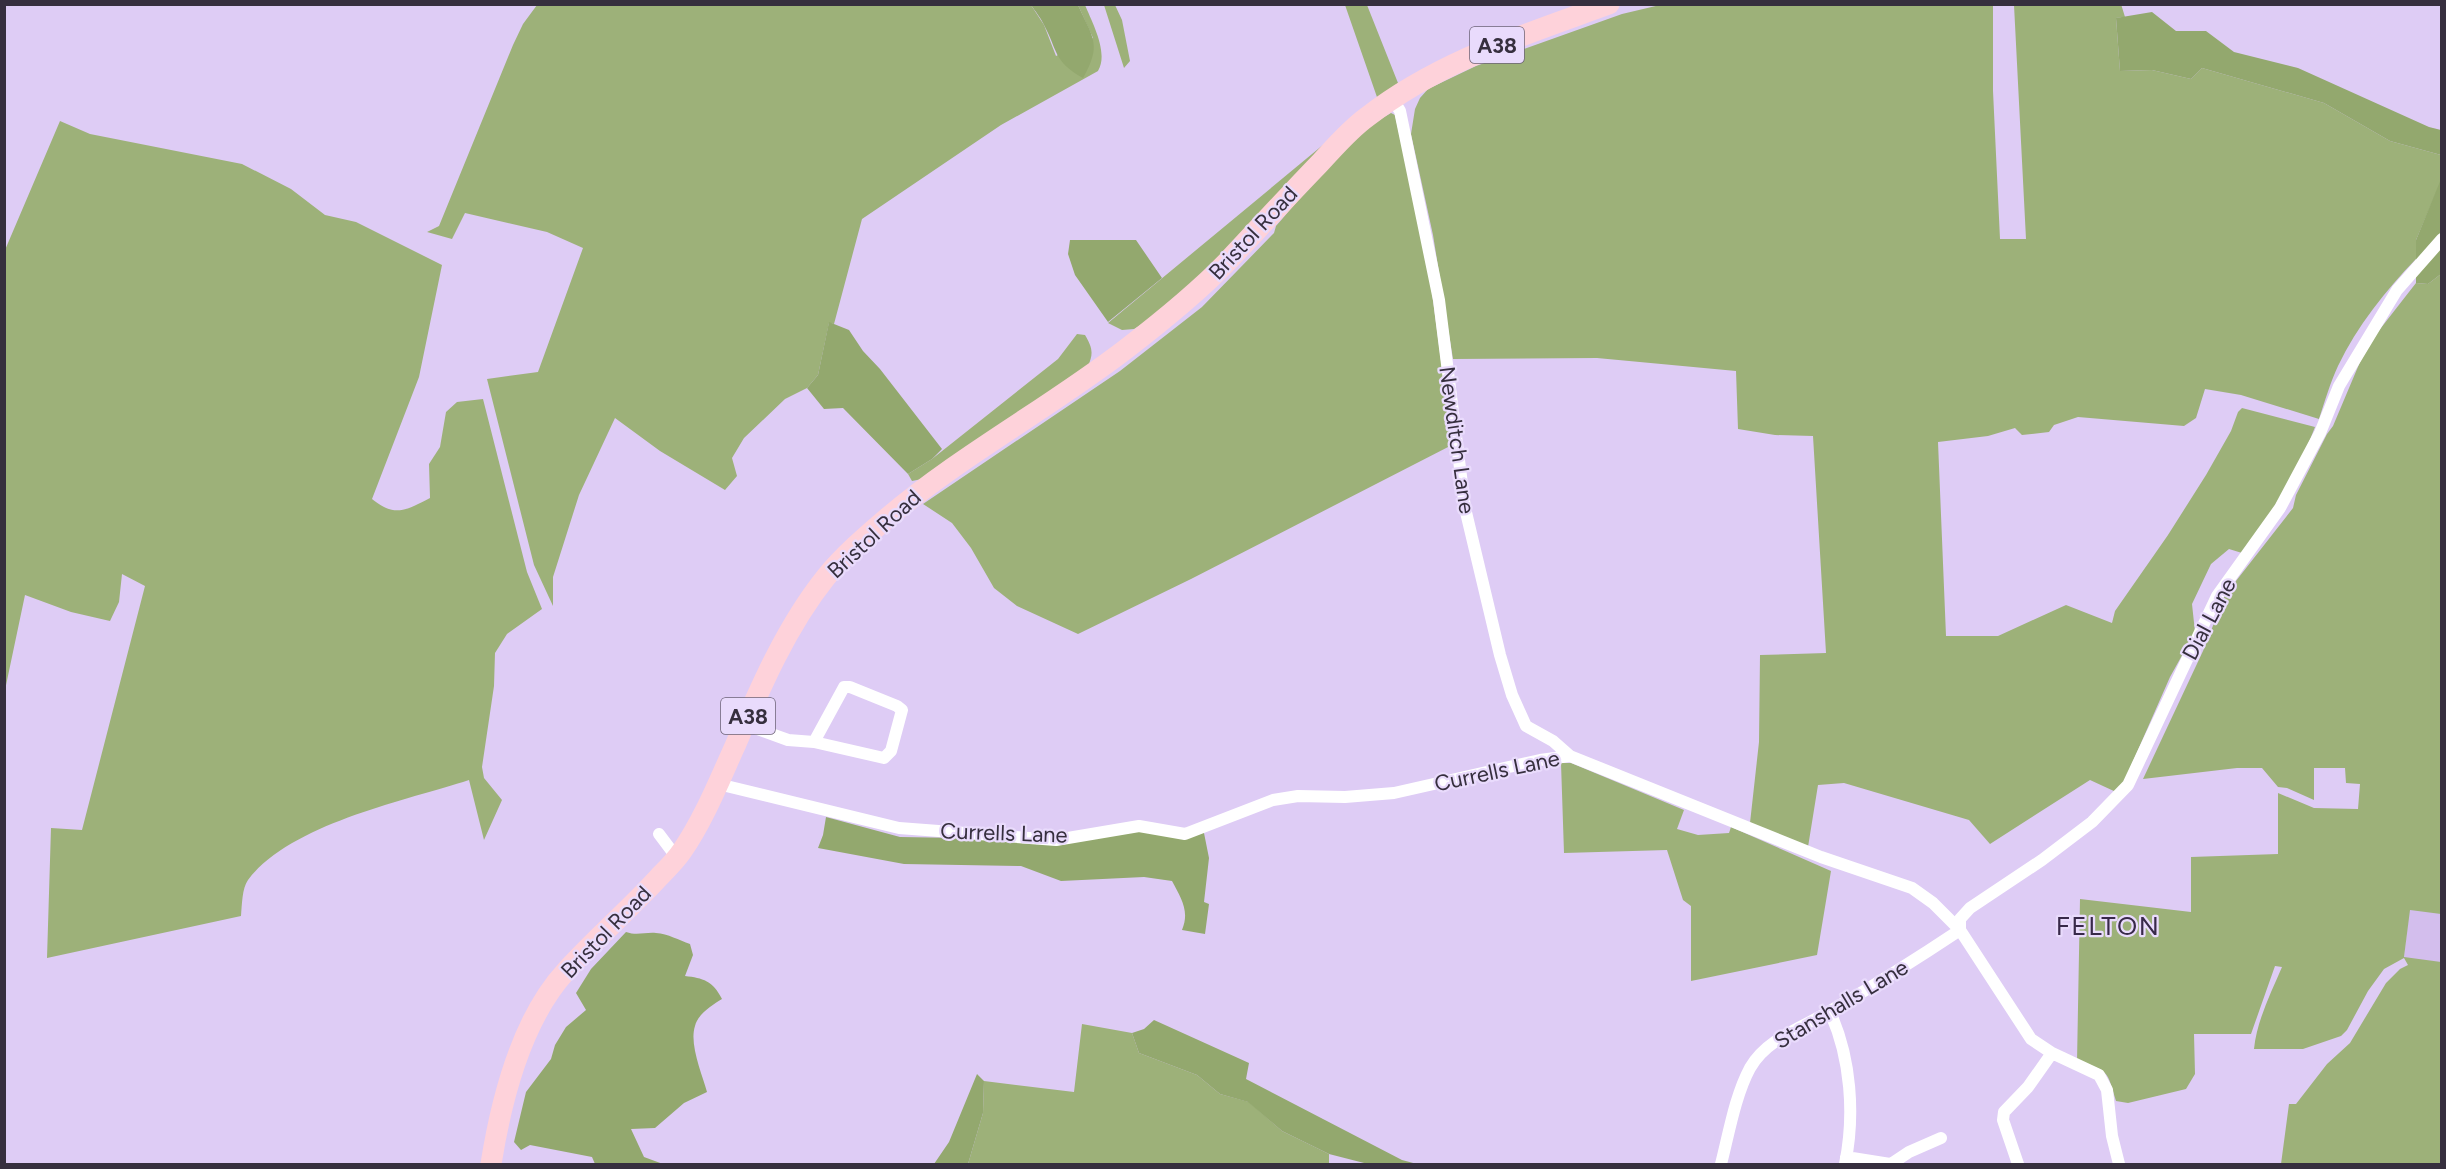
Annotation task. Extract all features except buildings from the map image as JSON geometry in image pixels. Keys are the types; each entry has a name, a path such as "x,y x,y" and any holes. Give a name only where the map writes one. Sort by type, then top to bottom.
{"highway":[{"name":"A38","path":"1392,98 1446,66 1509,40 1609,4"},
{"name":"Bristol Road","path":"491,1164 499,1120 510,1082 524,1041 543,1004 564,973 642,897 677,858 718,784 744,724 793,624 824,579 844,557 928,484 1086,379 1166,318 1227,262 1362,120 1392,98"}],"street":[{"name":"Newditch Lane","path":"1392,98 1400,111 1439,300 1465,508 1500,655 1512,695 1526,726 1553,741 1570,756"},
{"name":"Dial Lane","path":"1960,930 1960,919 1970,908 2042,860 2092,822 2128,785 2217,596 2280,508 2320,434 2338,386 2397,290 2442,238"},
{"path":"744,724 788,740 814,742 884,758 891,751 902,710 897,706 844,687 814,742"},
{"path":"1570,756 1821,857 1912,888 1934,903 1960,930 2031,1039 2052,1053 2099,1075 2107,1090 2112,1136 2119,1164"},
{"name":"Currells Lane","path":"718,784 899,828 1056,840 1139,826 1185,834 1273,800 1298,796 1346,797 1394,793 1540,760 1570,756"},
{"path":"659,834 677,858"},
{"name":"Stanshalls Lane","path":"1721,1164 1739,1098 1754,1062 1770,1046 1799,1027 1830,1012 1960,930"},
{"path":"1830,1012 1838,1031 1848,1084 1850,1106 1845,1161 1891,1164 1909,1152 1941,1138"},
{"path":"2018,1164 2003,1120 2004,1112 2028,1087 2052,1053"}],"shaded area":[{"path":"2410,903 2441,907 2441,967 2404,958"}],"green space":[{"path":"2121,4 2125,17 2116,18 2120,71 2152,70 2191,79 2202,68 2324,103 2390,141 2441,155 2442,179 2416,240 2416,259 2383,296 2354,337 2335,372 2319,419 2241,395 2205,389 2196,418 2184,426 2078,417 2054,425 2049,432 2022,435 2015,428 1988,436 1938,442 1946,636 1998,636 2066,605 2112,623 2115,611 2206,475 2242,408 2315,427 2283,493 2242,553 2229,549 2211,564 2192,604 2195,632 2170,677 2123,784 2116,792 2090,780 1990,844 1969,820 1844,783 1818,785 1808,847 1750,823 1759,742 1760,655 1826,653 1813,436 1775,435 1738,429 1736,371 1597,358 1453,359 1433,235 1411,134 1415,109 1420,98 1428,89 1476,66 1622,14 1660,5 1993,5 1993,91 2000,239 2026,239 2014,5"},
{"path":"537,5 1031,5 1044,25 1056,56 1093,38 1078,5 1085,5 1102,55 1098,71 1001,125 862,219 834,324 829,323 818,375 807,388 785,399 744,438 732,458 737,476 725,490 660,451 615,418 579,495 553,577 553,606 534,565 487,379 538,372 583,248 547,232 465,213 452,239 427,232 439,226 513,45 523,24"},
{"path":"1031,5 1078,5 1091,34 1094,49 1083,78 1061,61 1043,22"},
{"path":"1104,5 1115,5 1122,20 1130,61 1124,68"},
{"path":"1345,5 1367,5 1398,83 1378,100"},
{"path":"2152,12 2176,31 2206,31 2234,52 2298,68 2429,127 2441,130 2441,155 2390,141 2324,103 2202,68 2191,79 2152,70 2120,71 2116,18"},
{"path":"1391,113 1395,115 1428,262 1452,445 1191,579 1078,634 1017,606 994,588 971,548 952,523 923,504 1120,371 1202,307 1274,233 1276,226 1344,150 1375,123"},
{"path":"60,121 90,134 242,164 291,189 325,215 356,222 442,265 419,377 372,499 387,509 401,510 430,498 429,464 440,447 446,412 457,402 483,399 527,572 542,609 507,634 495,653 494,686 482,767 484,778 502,800 484,840 469,780 350,817 319,829 291,844 267,860 248,880 243,892 241,916 47,958 51,828 82,830 145,586 122,574 119,602 110,621 71,612 25,595 5,690 5,250"},
{"path":"1335,135 1198,278 1152,318 1134,329 1122,330 1108,323"},
{"path":"2441,179 2441,274 2428,284 2416,283 2416,240"},
{"path":"1070,240 1136,240 1162,278 1108,322 1075,275 1068,254"},
{"path":"2441,274 2441,914 2410,910 2404,957 2441,962 2441,1164 2281,1164 2289,1104 2296,1104 2327,1064 2350,1043 2386,983 2400,969 2408,965 2404,958 2384,969 2368,991 2347,1030 2341,1036 2303,1049 2254,1049 2261,1017 2282,967 2275,966 2251,1034 2194,1034 2195,1074 2186,1089 2128,1103 2116,1101 2111,1083 2105,1073 2095,1067 2077,1062 2080,899 2191,912 2191,857 2278,854 2278,793 2314,808 2358,809 2360,784 2346,783 2345,768 2314,768 2314,800 2287,788 2278,787 2262,768 2237,768 2143,779 2203,651 2225,595 2293,508 2296,495 2333,426 2360,362 2377,333 2416,283 2428,284"},
{"path":"829,322 849,330 863,351 880,369 942,449 932,459 908,474 843,408 824,409 807,388 818,375"},
{"path":"1077,334 1085,335 1091,347 1092,354 1088,366 922,479 912,481 908,474 932,459 1058,359"},
{"path":"1561,763 1571,763 1684,810 1677,829 1698,835 1729,833 1731,827 1831,871 1817,955 1691,981 1691,906 1683,900 1667,850 1564,853"},
{"path":"826,817 900,837 958,838 1138,831 1204,833 1209,858 1204,902 1209,904 1205,934 1182,930 1185,911 1172,881 1144,877 1061,881 1021,866 904,864 818,848"},
{"path":"626,932 660,934 690,944 693,955 685,976 707,981 722,999 702,1014 695,1026 694,1041 697,1059 707,1092 684,1103 655,1128 631,1129 644,1157 663,1164 595,1164 592,1157 530,1145 521,1150 514,1142 526,1092 551,1059 555,1045 566,1027 586,1010 576,993 591,969"},
{"path":"1154,1020 1249,1063 1246,1079 1402,1160 1417,1164 1368,1164 1329,1154 1282,1131 1248,1102 1220,1094 1197,1075 1139,1053 1132,1033 1144,1029"},
{"path":"1082,1024 1132,1033 1139,1053 1197,1075 1220,1094 1249,1102 1282,1131 1329,1154 1329,1164 968,1164 983,1113 984,1081 1074,1092"},
{"path":"977,1074 984,1081 983,1113 968,1164 934,1164 949,1142"}],"district":[{"name":"FELTON","path":"2108,926"}]}
